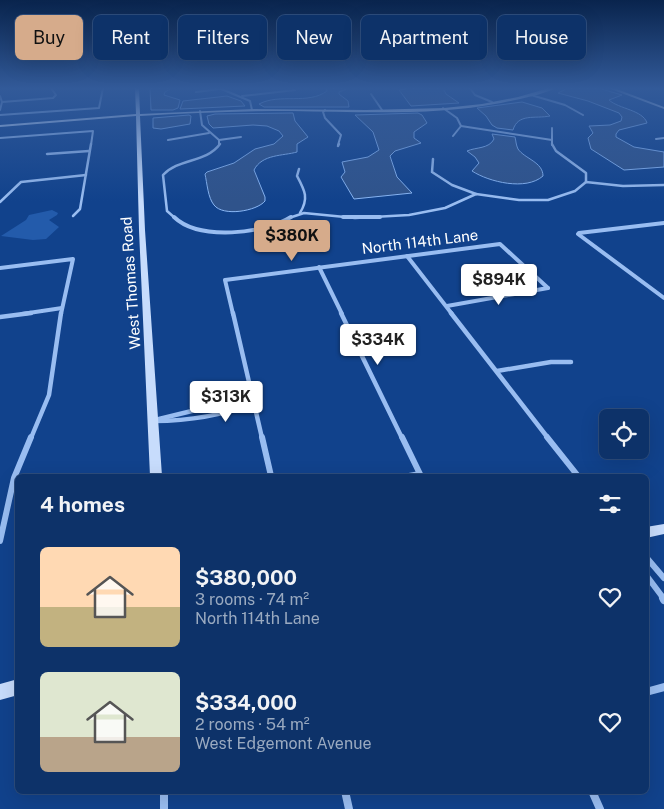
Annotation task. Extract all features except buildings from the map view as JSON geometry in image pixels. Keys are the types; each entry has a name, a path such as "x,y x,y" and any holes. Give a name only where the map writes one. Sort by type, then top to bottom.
{"street":[{"name":"West Thomas Road","path":"138,126 142,230 156,474"},
{"path":"201,126 219,140 241,137"},
{"path":"332,126 341,136 338,146"},
{"path":"453,136 461,126 552,140"},
{"path":"433,159 432,172 439,178 448,185 476,194 512,200 546,199 577,191 586,182 586,173 556,151 552,145 552,128"},
{"path":"0,138 92,131 80,209 73,216"},
{"path":"168,140 209,133"},
{"path":"656,139 664,138"},
{"path":"219,140 220,144 217,149 210,154 174,166 163,175 167,211 183,224 199,229 218,231 259,229 281,223 300,213 308,201 308,195 297,176 299,169"},
{"path":"47,154 89,151"},
{"path":"0,202 21,182 86,175"},
{"path":"586,182 623,186 664,185"},
{"path":"300,213 361,218 414,213 448,207 463,202 476,194"},
{"path":"664,222 578,234 664,298"},
{"name":"North 114th Lane","path":"254,403 225,280 500,244 548,288 447,306"},
{"path":"407,256 576,474"},
{"path":"0,268 73,259 62,308 49,394 16,474"},
{"path":"319,267 420,474"},
{"path":"0,317 62,308"},
{"path":"497,371 551,362 571,362"},
{"path":"154,421 178,413 230,403 254,403"},
{"path":"154,421 178,422 234,412 254,403"},
{"path":"254,403 271,474"},
{"path":"0,541 15,476"},
{"path":"649,532 664,529"},
{"path":"649,560 664,578"},
{"path":"649,579 664,600"},
{"path":"649,691 664,687"},
{"path":"0,692 15,689"},
{"path":"164,794 164,809"},
{"path":"346,794 349,809"},
{"path":"593,794 600,809"}],"shaded area":[{"path":"153,126 180,126 161,129 153,128"},
{"path":"211,126 243,126 213,128"},
{"path":"264,126 299,126 308,137 297,144 297,152 267,158 254,170 265,197 265,201 261,205 248,210 232,212 218,209 210,198 205,174 234,163 255,149 274,144 283,136 279,131"},
{"path":"366,126 423,126 414,132 414,138 421,143 395,151 390,156 397,177 412,193 354,199 341,177 345,172 342,162 368,157 379,150 373,132"},
{"path":"493,126 515,126 513,130"},
{"path":"589,126 636,126 619,130 616,137 634,147 664,152 664,167 624,170 591,149 588,138 593,133"},
{"path":"492,134 515,137 518,149 540,167 543,176 536,181 518,184 488,179 472,171 479,163 467,151 489,145 494,139"},
{"path":"52,210 58,213 49,220 59,227 46,239 33,240 1,236 26,220 29,215"}]}
